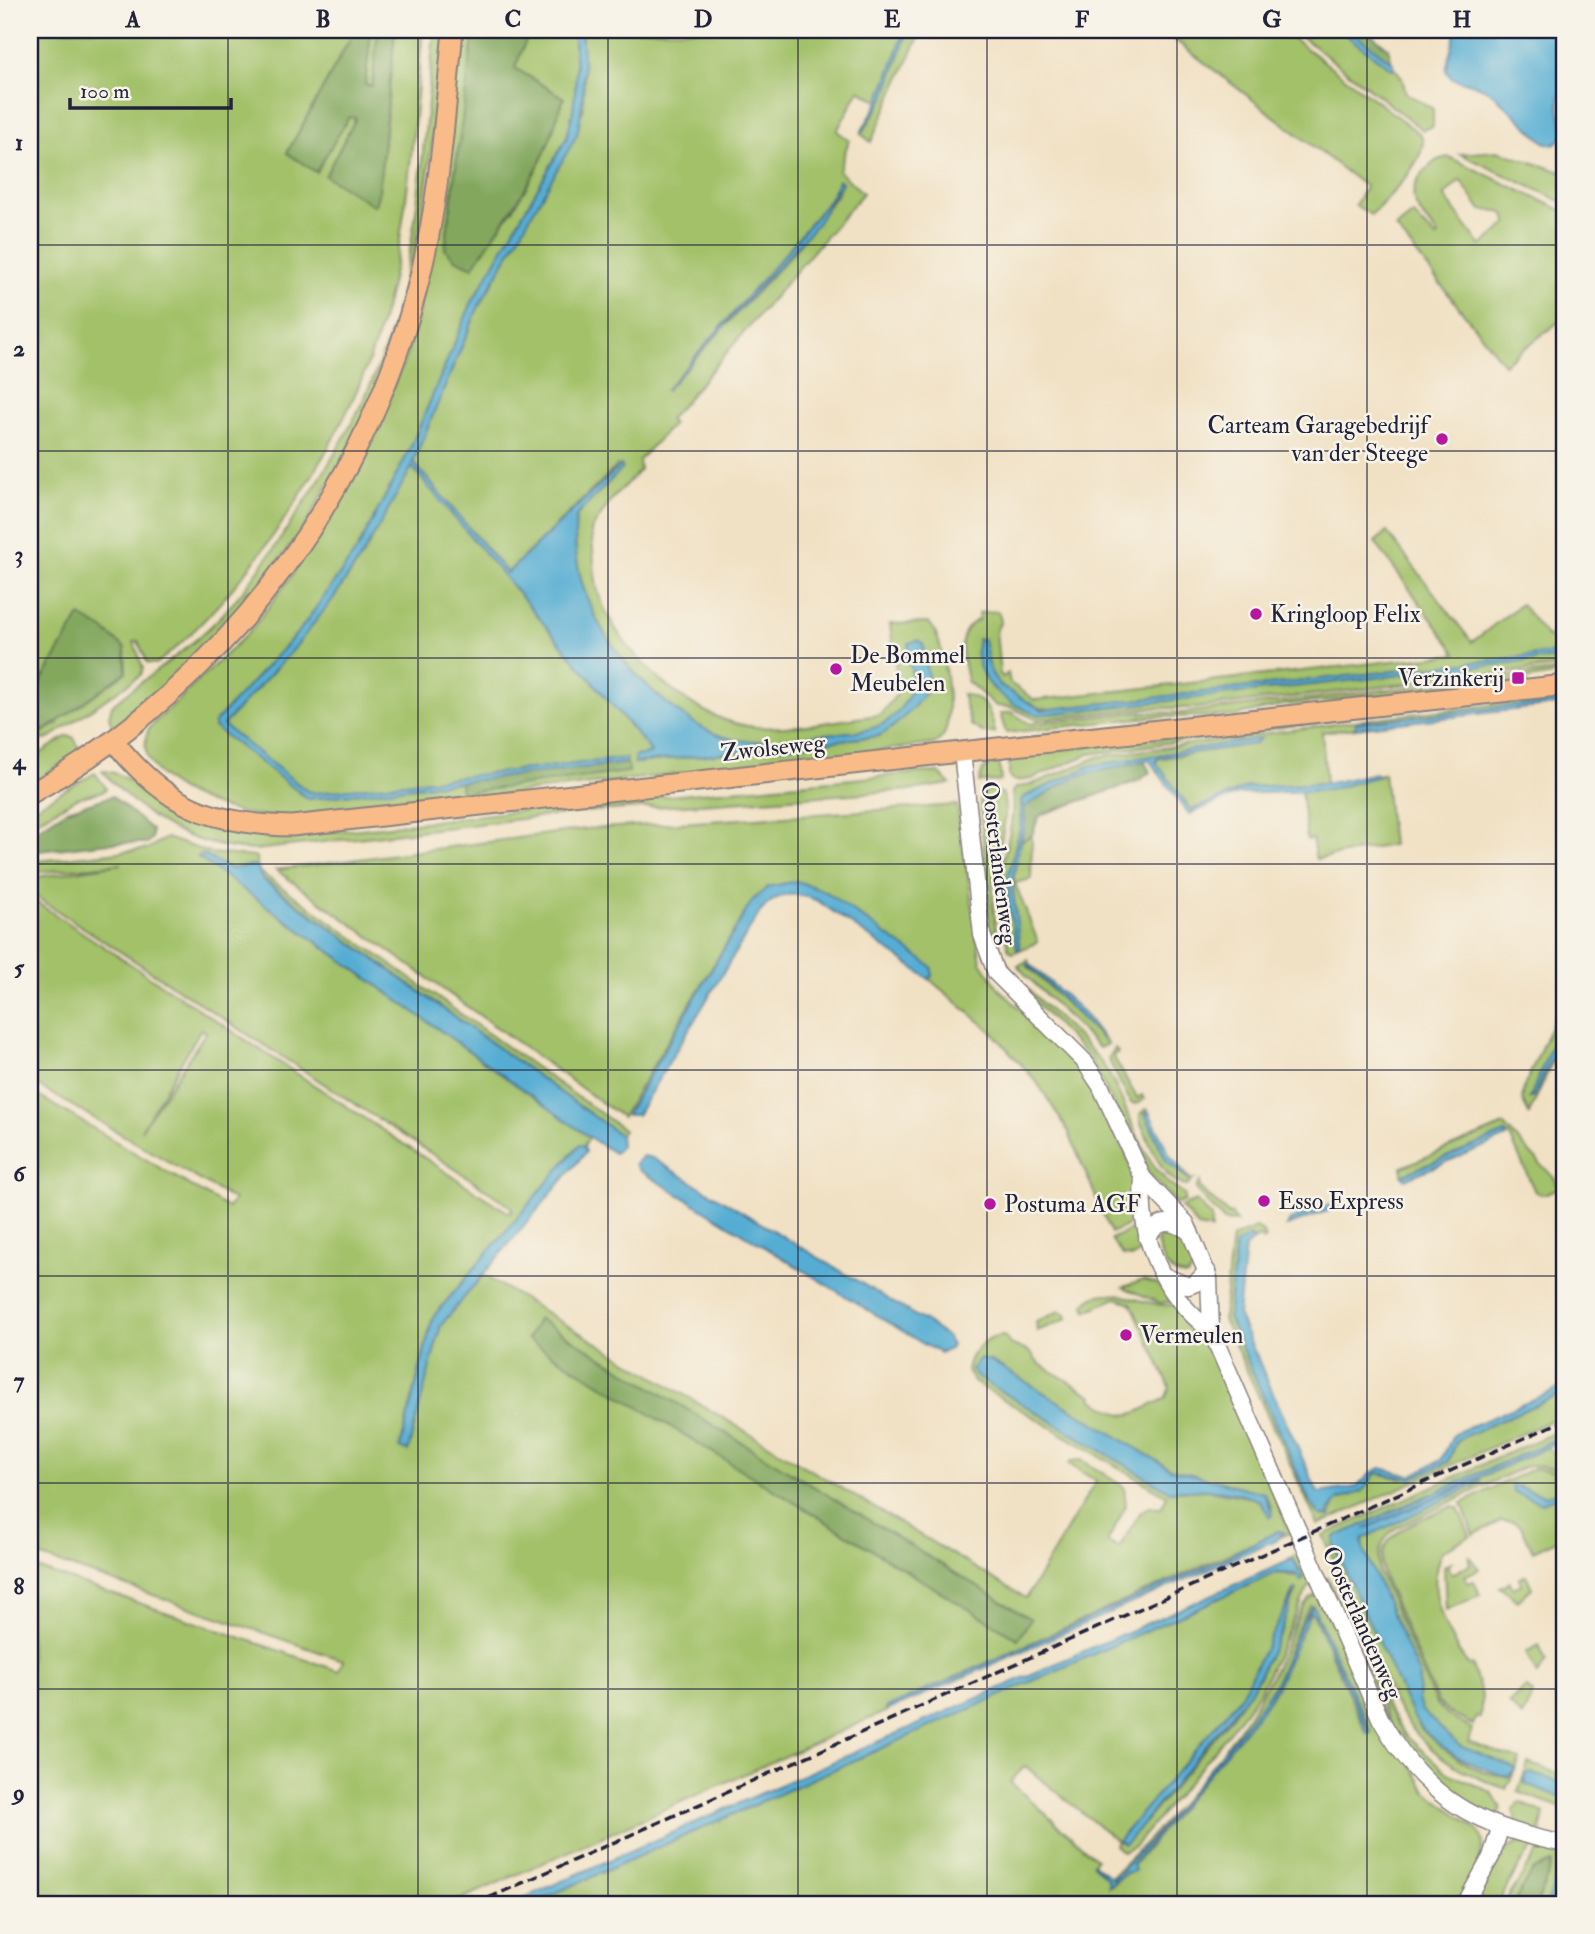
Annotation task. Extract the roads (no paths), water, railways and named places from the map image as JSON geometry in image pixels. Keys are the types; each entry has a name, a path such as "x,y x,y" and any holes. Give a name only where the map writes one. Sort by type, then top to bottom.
{"main road":[{"path":"30,794 114,741 205,662 251,613 296,553 334,489 368,422 401,343 426,251 441,156 453,30"},
{"name":"Zwolseweg","path":"114,741 142,775 175,799 214,817 292,827 1565,685"}],"street":[{"name":"Oosterlandenweg","path":"962,752 982,935 990,964 1010,991 1068,1044 1093,1075 1143,1178 1176,1209 1192,1234 1207,1271 1211,1331 1329,1605 1390,1737 1408,1763 1442,1797 1474,1817 1500,1829 1565,1844"},
{"name":"Oosterlandenweg","path":"1143,1178 1147,1238 1162,1275 1177,1299 1211,1331"},
{"path":"1147,1238 1154,1227 1165,1222 1177,1223 1192,1234"},
{"path":"1162,1275 1180,1286 1188,1286 1196,1283 1207,1271"},
{"path":"1465,1904 1491,1857 1500,1829"}],"water":[{"path":"573,30 581,30 583,57 583,95 577,135 478,308 413,462 507,573 621,465 622,469 576,516 575,544 587,597 598,621 628,666 668,704 711,732 739,740 763,741 862,731 883,724 893,717 909,695 912,676 909,643 918,640 923,644 929,684 908,713 879,736 635,763 635,756 650,754 651,751 412,467 364,553 333,599 293,650 223,725 307,791 316,793 626,758 627,763 308,799 214,727 214,723 300,630 357,550 410,449 471,304 566,139 576,85"},
{"path":"905,30 908,30 885,97 860,134 880,99"},
{"path":"1339,30 1349,30 1392,62 1395,68 1392,69"},
{"path":"1456,30 1565,30 1565,88 1559,105 1564,136 1554,145 1544,142 1484,88 1451,78 1446,70"},
{"path":"839,180 842,182 817,224 665,391 789,249 829,200"},
{"path":"978,639 984,639 990,671 999,685 1042,710 1565,652 1565,657 1039,715 1015,705 993,688 979,666"},
{"path":"1565,700 1565,704 1355,728 1356,723"},
{"path":"1261,738 1254,744 1157,758 1156,762 1191,810 1248,787 1330,783 1375,773 1379,776 1329,790 1238,794 1189,814 1149,760 1077,776 1024,807 1025,821 1012,882 1020,949 1017,950 1009,906 1008,877 1020,828 1022,798 1090,766"},
{"path":"202,854 230,869 257,865 262,879 620,1135 621,1146 614,1153 589,1137 198,857"},
{"path":"797,881 826,892 932,967 932,976 929,979 818,901 794,894 779,897 760,912 637,1115 626,1115 752,901 768,887"},
{"path":"1027,964 1084,1013 1106,1042"},
{"path":"1565,1012 1565,1027 1534,1097 1530,1098"},
{"path":"1149,1112 1170,1156 1191,1180 1167,1162 1145,1114"},
{"path":"1505,1133 1507,1137 1405,1179 1402,1175"},
{"path":"579,1145 584,1146 586,1152 441,1325 408,1451 400,1448 433,1317"},
{"path":"643,1156 652,1158 926,1322 946,1336 952,1345 950,1349 940,1353 925,1345 639,1170 635,1164"},
{"path":"1335,1202 1338,1207 1287,1226 1290,1220"},
{"path":"1250,1236 1254,1240 1245,1247 1238,1315 1318,1493 1357,1487 1372,1472 1381,1468 1411,1476 1441,1460 1453,1436 1460,1431 1565,1386 1565,1392 1465,1436 1456,1443 1448,1462 1411,1479 1376,1473 1362,1492 1338,1500 1329,1511 1330,1516 1320,1515 1310,1502 1228,1317 1236,1244"},
{"path":"979,1359 991,1361 1171,1469 1264,1493 1273,1515 1269,1516 1260,1501 1238,1494 1204,1490 1169,1491 977,1377 971,1370"},
{"path":"1565,1435 1565,1439 1364,1529 1478,1480 1481,1482 1362,1539 1363,1548 1419,1675 1418,1700 1422,1711 1460,1746 1512,1767 1515,1770 1508,1777 1455,1755 1433,1739 1413,1717 1334,1547 1335,1537"},
{"path":"1512,1485 1546,1496 1565,1489 1565,1494 1542,1503 1513,1492"},
{"path":"1278,1531 1284,1532 1275,1540 887,1711 886,1708 1223,1559"},
{"path":"1293,1559 1304,1578 1301,1581 1296,1574 1276,1573 531,1904 510,1904"},
{"path":"1296,1588 1281,1631 1252,1689 1130,1839 1124,1844 1118,1841 1240,1697"},
{"path":"1313,1606 1371,1733 1368,1734 1314,1614 1310,1613 1276,1688 1264,1707 1133,1864 1135,1871 1125,1873 1108,1886 1108,1880 1092,1863 1113,1879 1157,1833 1274,1686 1302,1622"},
{"path":"1526,1774 1565,1784 1565,1798 1525,1784"},
{"path":"1565,1858 1565,1904 1547,1904 1563,1859"}],"railway":[{"path":"475,1904 1565,1420"}],"place":[{"name":"Carteam Garagebedrijf van der Steege","path":"1442,439"},
{"name":"Kringloop Felix","path":"1256,614"},
{"name":"De Bommel Meubelen","path":"836,669"},
{"name":"Verzinkerij","path":"1518,678"},
{"name":"Esso Express","path":"1264,1201"},
{"name":"Postuma AGF","path":"990,1204"},
{"name":"Vermeulen","path":"1126,1335"}]}
